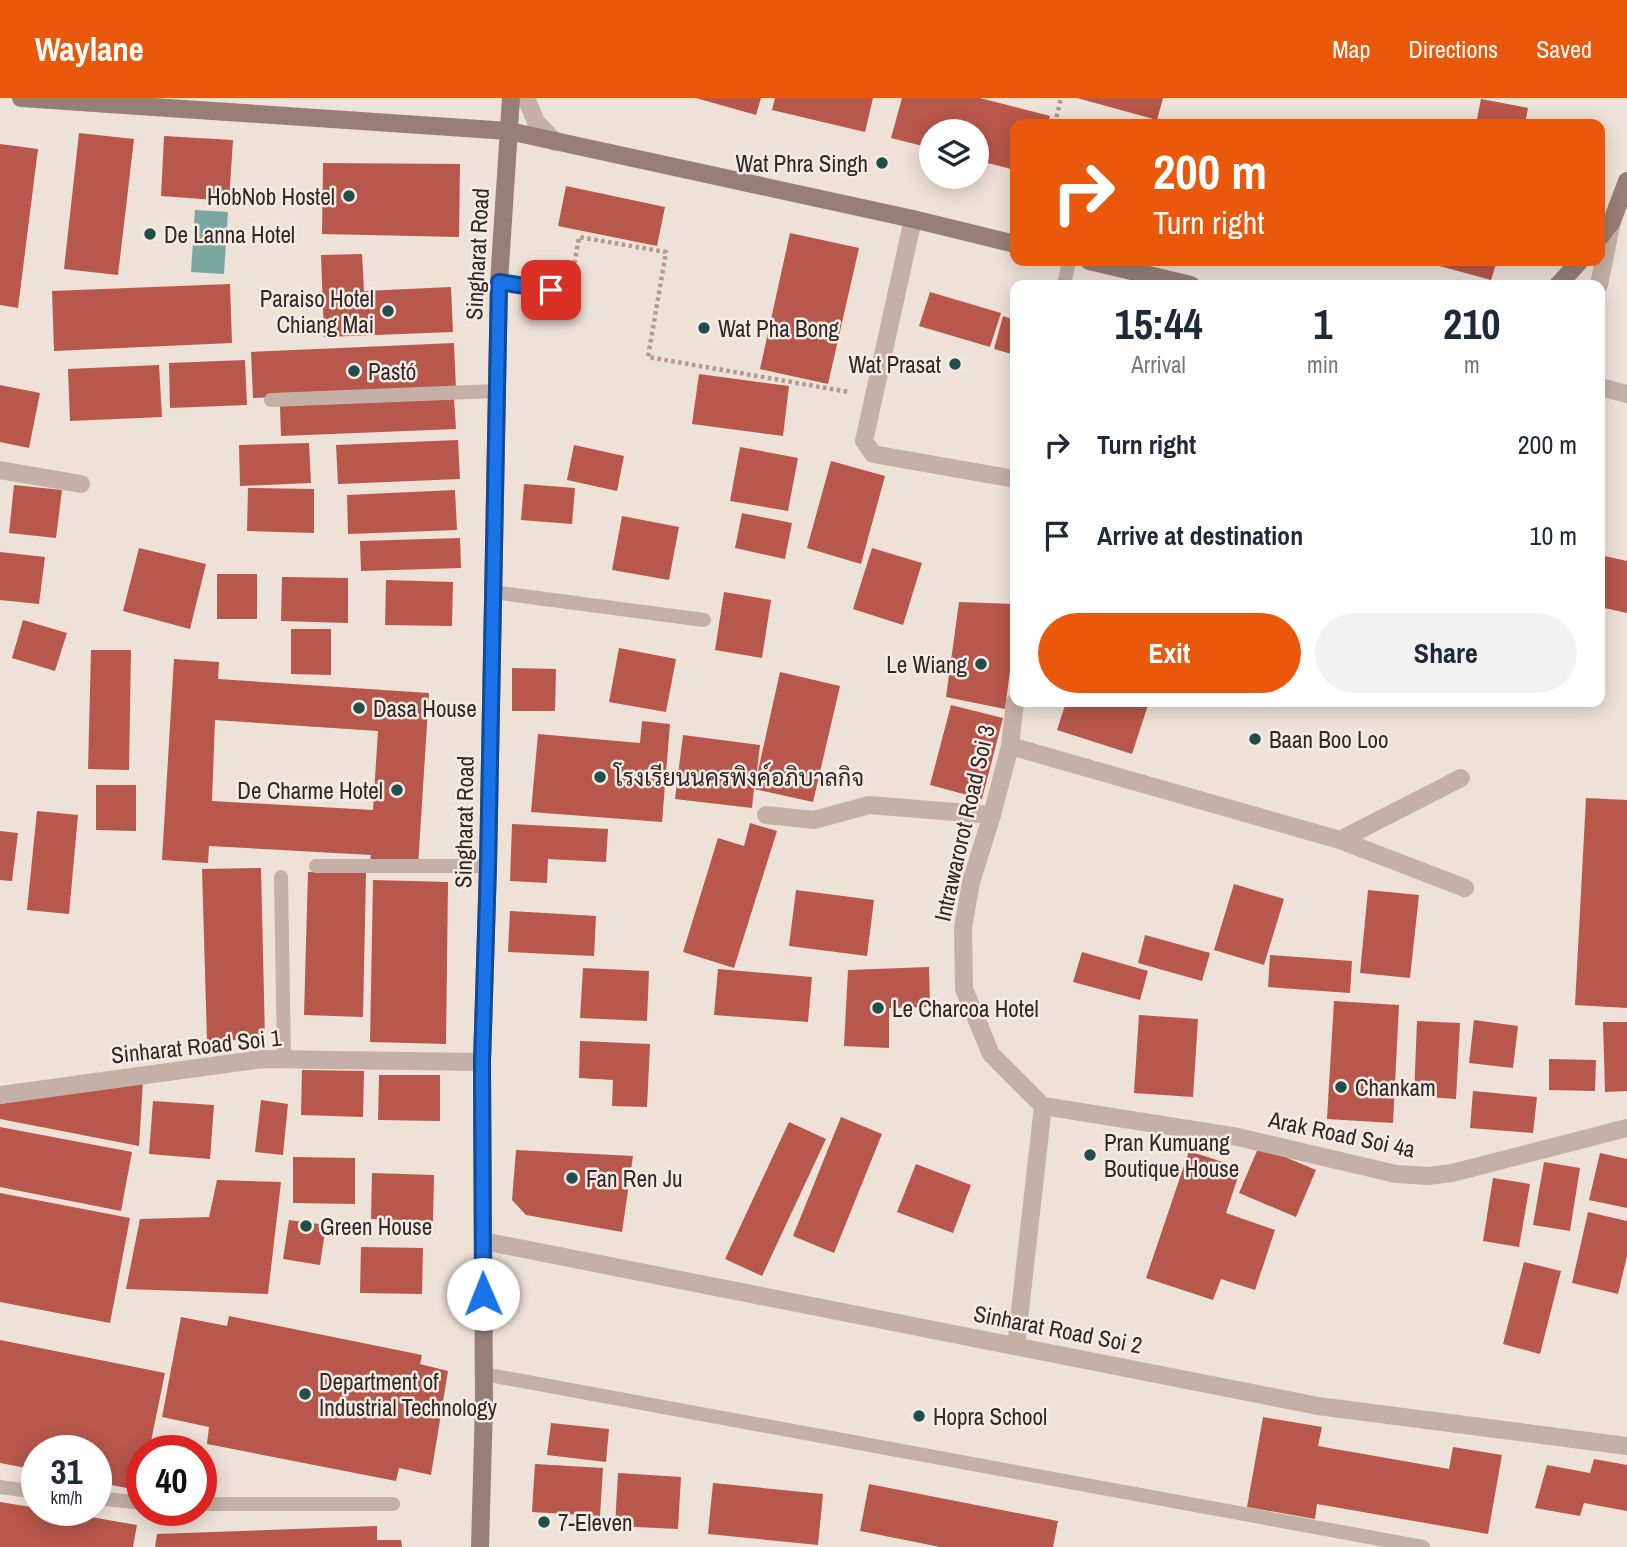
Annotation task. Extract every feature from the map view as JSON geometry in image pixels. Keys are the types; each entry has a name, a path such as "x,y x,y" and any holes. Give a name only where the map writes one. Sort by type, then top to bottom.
{"street":[{"path":"20,98 509,131 1010,243"},
{"name":"Singharat Road","path":"480,1547 484,1374 482,1062 496,391 499,282 511,98"},
{"path":"526,98 536,122 555,142"},
{"path":"1605,255 1612,221 1627,181"},
{"path":"912,219 864,441 873,454 1010,478"},
{"path":"1605,230 1612,221"},
{"path":"1110,266 1170,280"},
{"path":"1563,280 1575,266"},
{"path":"1605,388 1627,394"},
{"path":"0,470 81,484"},
{"name":"Intrawarorot Road Soi 3","path":"1014,707 1010,746 971,882 963,928 964,989 991,1054 1043,1106"},
{"path":"1010,746 1340,840 1465,888"},
{"path":"1340,840 1461,778"},
{"path":"766,815 814,820 869,805 992,815"},
{"name":"Sinharat Road Soi 1","path":"0,1095 263,1059 482,1062"},
{"path":"1016,1346 1043,1106"},
{"name":"Arak Road Soi 4a","path":"1043,1106 1238,1137 1396,1174 1428,1177 1627,1128"},
{"name":"Sinharat Road Soi 2","path":"482,1241 1318,1406 1627,1446"}],"lane":[{"path":"499,282 551,290"},
{"path":"271,400 496,391"},
{"path":"492,592 704,620"},
{"path":"316,866 488,866"},
{"path":"281,877 284,1059"},
{"path":"484,1374 1423,1547"},
{"path":"0,1487 21,1490"},
{"path":"217,1504 393,1504"}],"path":[{"path":"1056,119 1061,98"},
{"path":"551,290 569,294 579,237 666,252 648,357 873,397"}],"water":[{"path":"195,210 228,212 224,274 191,272"}],"building":[{"path":"696,98 761,98 756,115"},
{"path":"775,98 873,98 865,132 772,110"},
{"path":"902,98 980,98 1050,116 1049,119 1010,119 1010,169 989,163 989,119 919,119 919,145 891,138"},
{"path":"1077,98 1163,98 1157,119"},
{"path":"1481,99 1528,108 1526,119 1477,119"},
{"path":"79,133 134,139 118,275 64,269"},
{"path":"164,136 233,140 229,201 161,196"},
{"path":"0,144 38,149 18,308 0,305"},
{"path":"323,163 460,164 459,237 322,234"},
{"path":"566,186 665,207 657,246 558,226"},
{"path":"790,233 859,248 828,384 760,369"},
{"name":"Paraiso Hotel Chiang Mai","path":"362,254 364,291 451,287 453,332 324,337 321,255"},
{"path":"1440,266 1495,266 1491,280"},
{"path":"230,284 232,343 54,351 52,291"},
{"path":"930,292 1001,313 990,347 919,326"},
{"path":"1003,316 1010,318 1010,354 994,349"},
{"name":"Pastó","path":"454,343 456,390 253,398 251,352"},
{"path":"245,360 247,405 170,408 169,363"},
{"path":"159,365 162,417 70,421 68,369"},
{"path":"699,374 789,386 783,436 692,424"},
{"path":"0,385 40,393 29,448 0,442"},
{"path":"454,399 456,429 281,436 280,406"},
{"path":"458,440 460,479 338,484 336,445"},
{"path":"309,443 311,483 240,486 239,445"},
{"path":"574,445 624,456 617,491 567,480"},
{"path":"740,447 798,458 788,511 730,501"},
{"path":"831,461 885,476 861,564 807,548"},
{"path":"524,484 575,488 572,524 521,520"},
{"path":"14,485 62,490 56,538 9,533"},
{"path":"248,488 314,489 314,533 247,531"},
{"path":"455,490 457,530 348,534 347,495"},
{"path":"742,513 792,523 785,559 735,548"},
{"path":"622,516 679,527 669,580 612,570"},
{"path":"460,538 461,568 361,571 360,541"},
{"path":"139,548 206,564 190,629 123,611"},
{"path":"872,548 922,563 903,625 853,609"},
{"path":"0,552 45,557 39,604 0,600"},
{"path":"1605,556 1627,561 1627,613 1605,608"},
{"path":"217,574 257,574 257,619 217,619"},
{"path":"282,577 348,578 348,623 281,621"},
{"path":"386,580 453,582 452,626 385,625"},
{"path":"724,592 771,600 762,658 715,650"},
{"name":"Le Wiang","path":"959,602 1010,604 1010,670 1005,709 946,697"},
{"path":"23,620 67,633 55,671 12,658"},
{"path":"291,629 331,629 331,675 291,674"},
{"path":"619,648 676,659 666,712 609,702"},
{"path":"91,650 131,650 129,770 88,769"},
{"path":"174,659 219,662 218,679 429,693 418,866 370,862 371,855 209,846 208,863 162,860","holes":["215,720 378,731 373,810 212,801"]},
{"path":"512,668 556,669 555,711 512,711"},
{"path":"780,672 840,686 813,802 754,789 752,808 675,799 683,735 760,745 756,780"},
{"path":"951,705 1003,718 982,799 930,785"},
{"path":"1064,707 1147,707 1132,754 1057,730"},
{"name":"โรงเรียนนครพิงค์อภิบาลกิจ","path":"642,721 670,724 662,822 531,812 538,734 640,743"},
{"path":"96,785 136,785 136,831 96,830"},
{"path":"1586,798 1627,800 1627,1008 1575,1005"},
{"path":"37,811 78,815 69,914 27,910"},
{"path":"750,823 777,831 734,968 683,952 718,838 744,846"},
{"path":"512,824 608,829 606,862 548,859 547,883 510,881"},
{"path":"0,831 18,833 12,881 0,880"},
{"path":"261,868 265,1039 207,1041 202,869"},
{"path":"308,872 366,873 363,1017 304,1015"},
{"path":"373,880 448,882 446,1044 370,1042"},
{"path":"1234,884 1284,899 1264,965 1214,950"},
{"path":"796,890 874,900 867,956 789,946"},
{"path":"1368,890 1419,895 1410,978 1360,973"},
{"path":"510,911 596,916 594,956 508,952"},
{"path":"1145,935 1210,953 1202,981 1138,963"},
{"path":"1082,952 1148,971 1140,1000 1073,982"},
{"path":"1270,955 1352,961 1350,993 1268,987"},
{"name":"Le Charcoa Hotel","path":"929,967 930,1007 889,1008 889,1048 844,1046 848,970"},
{"path":"583,968 649,971 647,1021 580,1018"},
{"path":"718,969 812,977 808,1022 714,1015"},
{"path":"1334,1001 1399,1005 1393,1123 1327,1119"},
{"path":"1139,1015 1198,1019 1193,1097 1134,1093"},
{"path":"1474,1020 1518,1026 1513,1068 1469,1063"},
{"path":"1417,1021 1460,1023 1456,1099 1414,1096"},
{"path":"1603,1022 1627,1022 1627,1091 1605,1092"},
{"path":"580,1041 650,1044 647,1107 612,1106 613,1080 579,1078"},
{"path":"1549,1059 1596,1060 1595,1091 1549,1090"},
{"path":"302,1070 364,1071 363,1117 301,1115"},
{"path":"379,1075 440,1075 440,1121 378,1120"},
{"path":"143,1081 139,1146 0,1119 0,1104"},
{"path":"1473,1091 1537,1097 1533,1133 1470,1128"},
{"path":"261,1100 288,1104 283,1155 255,1152"},
{"path":"153,1101 214,1105 210,1159 149,1154"},
{"path":"841,1117 882,1134 834,1253 793,1236"},
{"path":"789,1122 826,1139 762,1276 725,1259"},
{"path":"0,1127 132,1152 121,1211 0,1187"},
{"path":"1259,1146 1316,1170 1296,1217 1239,1193"},
{"name":"Fan Ren Ju","path":"516,1150 633,1156 622,1232 526,1215 512,1200"},
{"path":"1189,1151 1241,1168 1226,1213 1275,1230 1255,1290 1221,1279 1213,1300 1146,1278"},
{"path":"1600,1153 1627,1159 1627,1208 1589,1200"},
{"path":"293,1157 355,1158 355,1204 293,1203"},
{"path":"1544,1162 1580,1168 1570,1231 1533,1225"},
{"path":"916,1164 971,1185 953,1233 897,1212"},
{"path":"372,1173 434,1175 433,1221 371,1219"},
{"path":"1493,1178 1530,1184 1519,1247 1483,1241"},
{"path":"217,1180 281,1182 268,1294 126,1289 140,1219 209,1217"},
{"path":"0,1193 130,1218 110,1323 0,1302"},
{"path":"1588,1212 1627,1221 1627,1256 1618,1294 1572,1283"},
{"path":"289,1220 326,1225 320,1265 283,1259"},
{"path":"361,1247 423,1248 422,1294 360,1293"},
{"path":"1524,1262 1561,1271 1540,1354 1503,1344"},
{"name":"Department of Industrial Technology","path":"229,1316 422,1355 420,1364 448,1371 431,1475 399,1468 396,1481 217,1446 217,1435 208,1435 209,1427 162,1417 181,1317 227,1326"},
{"path":"0,1340 165,1373 152,1435 126,1435 126,1488 112,1485 112,1435 21,1435 21,1467 0,1463"},
{"path":"1263,1417 1322,1427 1318,1446 1449,1469 1453,1447 1502,1455 1488,1534 1317,1504 1315,1519 1247,1507"},
{"path":"551,1423 609,1429 606,1462 547,1455"},
{"path":"1594,1459 1627,1465 1627,1511 1584,1503 1580,1516 1535,1508 1547,1465 1590,1473"},
{"path":"535,1464 603,1468 600,1516 532,1512"},
{"path":"618,1473 681,1477 678,1529 615,1526"},
{"path":"713,1483 823,1494 818,1545 708,1534"},
{"path":"869,1484 1058,1521 1053,1547 940,1547 860,1531"},
{"path":"0,1502 21,1505 21,1526 112,1526 112,1521 126,1523 126,1526 137,1526 133,1547 0,1547"},
{"path":"377,1526 377,1540 401,1540 402,1547 155,1547 157,1534"}],"place":[{"name":"Wat Phra Singh","path":"882,163"},
{"name":"HobNob Hostel","path":"349,196"},
{"name":"De Lanna Hotel","path":"150,234"},
{"name":"Paraiso Hotel Chiang Mai","path":"388,311"},
{"name":"Wat Pha Bong","path":"704,328"},
{"name":"Wat Prasat","path":"955,364"},
{"name":"Pastó","path":"354,371"},
{"name":"Le Wiang","path":"981,664"},
{"name":"Dasa House","path":"359,708"},
{"name":"Baan Boo Loo","path":"1255,739"},
{"name":"โรงเรียนนครพิงค์อภิบาลกิจ","path":"600,777"},
{"name":"De Charme Hotel","path":"397,790"},
{"name":"Le Charcoa Hotel","path":"878,1008"},
{"name":"Chankam","path":"1341,1087"},
{"name":"Pran Kumuang Boutique House","path":"1090,1155"},
{"name":"Fan Ren Ju","path":"572,1178"},
{"name":"Green House","path":"306,1226"},
{"name":"Department of Industrial Technology","path":"305,1394"},
{"name":"Hopra School","path":"919,1416"},
{"name":"7-Eleven","path":"544,1522"}],"route":[{"path":"483,1294 482,1062 499,282 551,290"}]}
